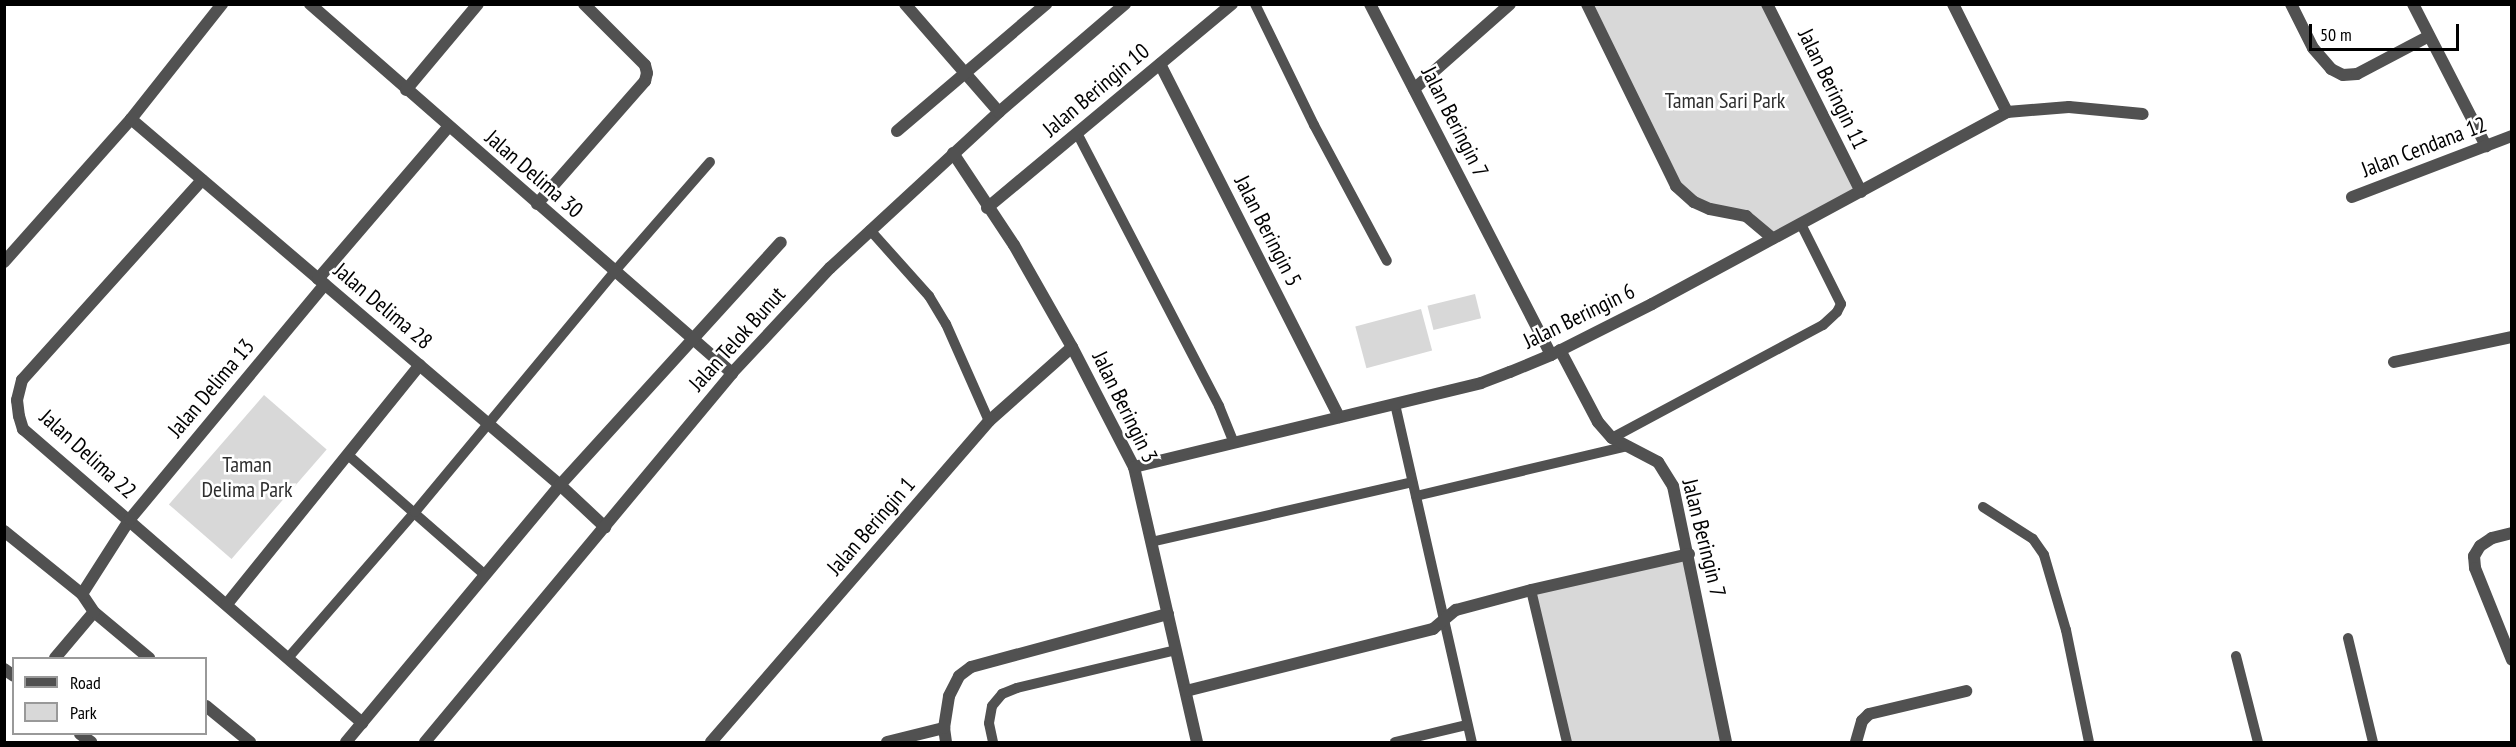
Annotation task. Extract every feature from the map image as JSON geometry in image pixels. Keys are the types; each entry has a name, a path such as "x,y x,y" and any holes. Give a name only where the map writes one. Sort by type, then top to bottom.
{"street":[{"path":"4,262 131,119 222,4"},
{"name":"Jalan Delima 30","path":"310,4 691,340 732,373"},
{"path":"406,90 478,4"},
{"path":"537,204 645,81 647,73 645,65 584,4"},
{"path":"905,4 999,112"},
{"path":"897,131 1046,4"},
{"name":"Jalan Telok Bunut","path":"425,742 732,373 830,268 953,153 1125,4"},
{"name":"Jalan Beringin 10","path":"987,208 1232,4"},
{"name":"Jalan Beringin 7","path":"1371,4 1555,352 1599,422 1612,438 1658,462 1665,469 1673,486 1689,554 1726,742"},
{"path":"1414,89 1510,4"},
{"path":"1587,4 1676,186 1687,197 1702,206 1746,216 1773,239"},
{"name":"Jalan Beringin 11","path":"1767,4 1860,192"},
{"path":"1953,4 2007,112 2069,106 2144,114"},
{"path":"2291,4 2313,48 2331,69 2343,75 2357,74 2429,36"},
{"path":"2413,4 2486,146"},
{"name":"Jalan Beringin 5","path":"1160,64 1339,417"},
{"name":"Jalan Beringin 6","path":"1134,467 1481,383 1555,352 1773,239 2007,112"},
{"name":"Jalan Delima 28","path":"131,119 560,485 605,528"},
{"name":"Jalan Delima 13","path":"82,594 130,519 449,126"},
{"name":"Jalan Cendana 12","path":"2352,197 2511,136"},
{"name":"Jalan Beringin 3","path":"953,153 987,208 1014,245 1072,347 1134,467 1197,742"},
{"name":"Jalan Delima 22","path":"202,180 22,380 17,400 23,429 130,519 362,723"},
{"path":"346,742 560,485 781,242"},
{"path":"2394,363 2511,337"},
{"name":"Jalan Beringin 1","path":"711,742 989,421 1072,347"},
{"path":"227,604 420,365"},
{"path":"4,531 82,594 94,612 148,657"},
{"path":"2511,533 2492,538 2480,546 2474,556 2475,567 2509,641 2511,660"},
{"path":"1185,691 1432,629 1444,617 1456,610 1531,590 1689,554"},
{"path":"56,657 94,612"},
{"path":"946,742 944,728 950,696 959,676 971,667 1168,614"},
{"path":"1857,739 1862,721 1869,714 1966,691"},
{"path":"207,707 250,742"},
{"path":"887,742 944,728"}],"lane":[{"path":"1255,4 1314,125 1387,261"},
{"path":"1077,133 1219,406 1234,443"},
{"path":"288,658 415,512 614,272 710,162"},
{"path":"1612,438 1823,325 1837,312 1841,304 1801,224"},
{"path":"870,230 929,296 946,324 989,421"},
{"path":"1395,404 1472,742"},
{"path":"1416,496 1628,446"},
{"path":"348,455 485,575"},
{"path":"1151,542 1412,482"},
{"path":"1983,507 2033,539 2044,555 2066,630 2090,742"},
{"path":"1531,590 1567,742"},
{"path":"2348,638 2373,742"},
{"path":"993,742 989,723 992,706 1002,694 1017,688 1176,650"},
{"path":"2236,656 2258,742"},
{"path":"1395,742 1467,725"}],"green space":[{"name":"Taman Sari Park","path":"1588,5 1765,5 1859,188 1770,235 1753,214 1696,201 1680,187"},
{"path":"1475,294 1481,318 1434,330 1427,306"},
{"path":"1421,309 1432,351 1366,368 1355,327"},
{"name":"Taman Delima Park","path":"264,395 327,449 232,559 169,504"},
{"path":"1689,554 1726,742 1567,742 1531,590"}]}
